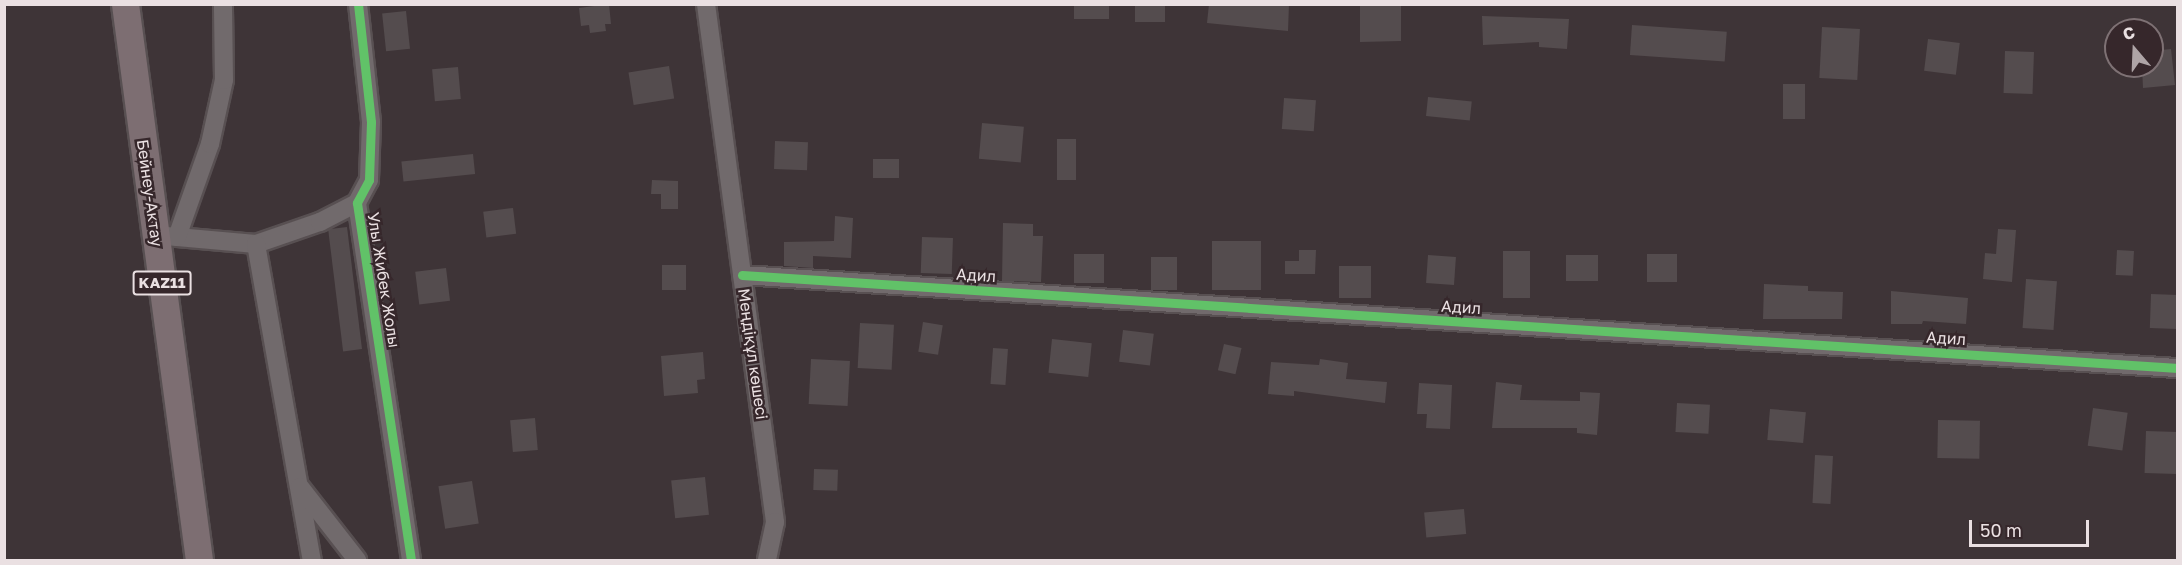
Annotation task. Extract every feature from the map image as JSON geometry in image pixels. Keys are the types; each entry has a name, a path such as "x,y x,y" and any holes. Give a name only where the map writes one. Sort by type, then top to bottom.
{"highway":[{"name":"Бейнеу-Актау","path":"125,4 166,236 200,561"}],"street":[{"path":"223,4 224,80 210,144 166,236 256,244 320,222 357,203"},
{"name":"Улы Жибек Жолы","path":"358,4 370,122 369,180 357,203 411,561"},
{"name":"Меңдіқұл көшесі","path":"706,4 775,522 767,561"},
{"path":"256,244 312,561"},
{"name":"Адил","path":"742,275 2178,368"},
{"path":"299,486 357,561"}],"building":[{"path":"609,4 611,24 605,24 606,31 590,33 589,25 581,26 579,8"},
{"path":"1074,4 1109,4 1109,19 1074,19"},
{"path":"1135,4 1165,4 1165,22 1135,22"},
{"path":"1209,4 1289,4 1288,31 1207,23"},
{"path":"1401,4 1401,41 1360,42 1360,5"},
{"path":"406,11 410,49 386,51 382,14"},
{"path":"1482,16 1569,19 1567,49 1539,47 1539,42 1483,45"},
{"path":"1632,25 1727,32 1725,62 1630,55"},
{"path":"1822,27 1860,29 1857,80 1819,78"},
{"path":"1928,39 1960,43 1956,75 1924,71"},
{"path":"2171,49 2175,85 2143,88 2143,78 2164,78 2164,50"},
{"path":"2005,51 2034,52 2033,94 2004,93"},
{"path":"669,66 674,99 634,105 629,72"},
{"path":"458,67 461,99 435,101 432,69"},
{"path":"1783,84 1805,84 1805,119 1783,119"},
{"path":"1428,97 1472,102 1470,120 1426,116"},
{"path":"1284,98 1316,100 1314,131 1282,129"},
{"path":"982,123 1024,127 1021,163 979,159"},
{"path":"1057,139 1076,139 1076,180 1057,180"},
{"path":"775,141 808,142 807,170 774,169"},
{"path":"473,154 475,174 403,181 401,162"},
{"path":"873,159 899,159 899,178 873,178"},
{"path":"652,180 678,181 678,209 661,209 661,194 651,194"},
{"path":"513,208 516,234 486,237 483,212"},
{"path":"835,216 853,218 851,258 813,256 813,268 784,266 784,242 834,241"},
{"path":"1003,223 1033,224 1033,236 1043,236 1041,282 1002,281"},
{"path":"347,227 362,349 343,351 328,229"},
{"path":"1998,229 2016,230 2012,282 1983,279 1985,253 1996,254"},
{"path":"922,237 953,238 952,274 921,273"},
{"path":"1212,241 1261,241 1261,290 1212,290"},
{"path":"1299,250 1316,250 1315,274 1285,274 1285,261 1299,261"},
{"path":"2117,250 2134,251 2133,276 2116,275"},
{"path":"1503,251 1530,251 1530,298 1503,298"},
{"path":"1074,254 1104,254 1104,283 1074,283"},
{"path":"1647,254 1677,254 1677,282 1647,282"},
{"path":"1428,255 1456,257 1454,285 1426,283"},
{"path":"1566,255 1598,255 1598,281 1566,281"},
{"path":"1151,257 1177,257 1177,290 1151,290"},
{"path":"662,265 686,265 686,290 662,290"},
{"path":"1339,266 1371,266 1371,298 1339,298"},
{"path":"446,268 450,301 419,305 415,272"},
{"path":"2026,279 2057,281 2054,330 2023,328"},
{"path":"1764,284 1808,286 1808,291 1843,292 1842,319 1763,319"},
{"path":"1891,291 1968,298 1966,324 1923,321 1922,324 1891,324"},
{"path":"2151,294 2178,295 2177,329 2150,328"},
{"path":"923,322 943,325 938,355 918,352"},
{"path":"860,323 894,325 892,370 858,368"},
{"path":"1123,330 1154,334 1150,366 1119,362"},
{"path":"1052,339 1092,343 1088,377 1048,373"},
{"path":"1224,344 1242,348 1235,374 1218,370"},
{"path":"993,348 1008,349 1005,385 990,384"},
{"path":"703,352 705,379 697,380 698,393 664,396 661,356"},
{"path":"811,359 850,361 848,406 809,404"},
{"path":"1320,359 1348,363 1346,379 1387,382 1385,403 1294,391 1294,396 1268,394 1271,362 1319,365"},
{"path":"1496,382 1522,385 1520,400 1580,401 1580,392 1600,393 1597,435 1577,433 1577,428 1492,428"},
{"path":"1419,383 1452,385 1450,429 1426,428 1427,414 1417,414"},
{"path":"1677,403 1710,405 1708,434 1675,432"},
{"path":"2093,408 2128,413 2122,451 2088,446"},
{"path":"1770,409 1806,412 1803,443 1767,440"},
{"path":"535,418 538,450 513,452 510,420"},
{"path":"1938,420 1980,421 1979,459 1937,458"},
{"path":"2146,431 2178,432 2177,474 2145,473"},
{"path":"1815,455 1833,456 1830,504 1812,503"},
{"path":"814,469 838,470 837,491 813,490"},
{"path":"705,477 709,515 675,518 671,481"},
{"path":"472,481 479,523 445,529 438,486"},
{"path":"1464,509 1466,534 1426,537 1424,512"}],"cycle path":[{"path":"358,4 371,122 369,180 357,203 411,560"},
{"path":"742,275 2178,368"}]}
